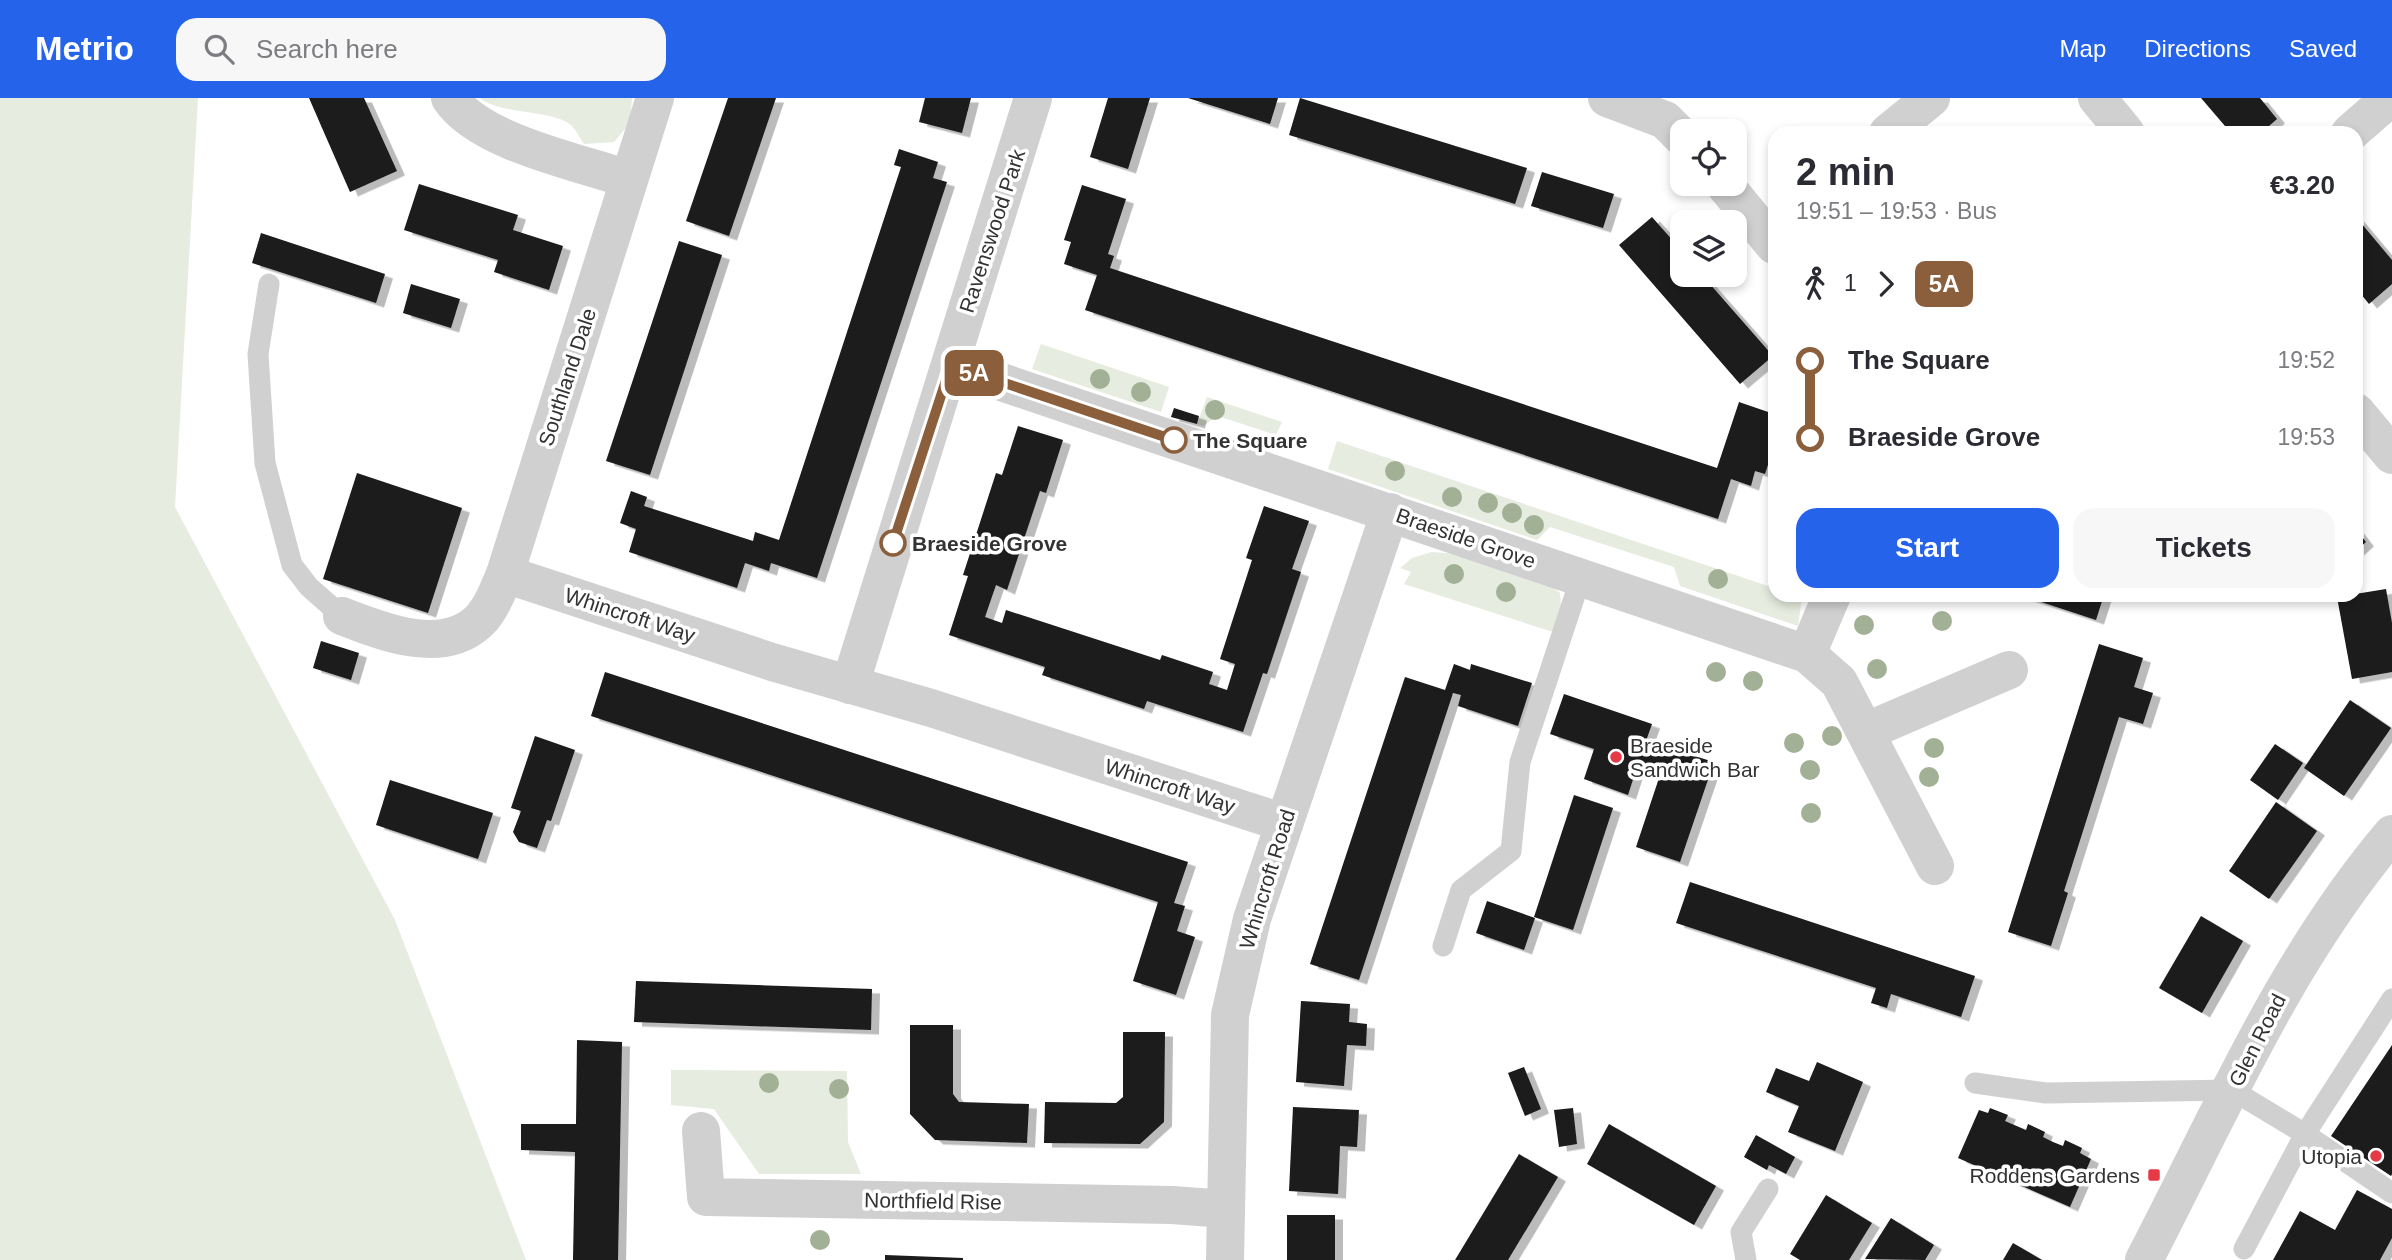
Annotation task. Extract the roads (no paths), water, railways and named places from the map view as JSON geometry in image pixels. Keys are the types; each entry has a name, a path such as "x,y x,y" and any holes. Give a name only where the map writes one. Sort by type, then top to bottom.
{"street":[{"path":"450,98 460,114 496,136 628,179"},
{"name":"Southland Dale","path":"505,574 655,98"},
{"name":"Ravenswood Park","path":"850,685 867,623 951,365 1033,98"},
{"path":"1607,98 1665,120 1670,125"},
{"path":"1897,126 1931,98"},
{"path":"2097,98 2120,126"},
{"path":"2358,126 2390,98"},
{"path":"1735,196 1768,232"},
{"name":"Braeside Grove","path":"951,365 1807,654 1839,682 1867,731 1935,866"},
{"path":"2363,420 2392,455"},
{"name":"Whincroft Road","path":"1225,1260 1230,1015 1251,919 1390,512"},
{"path":"342,616 392,636 449,636 477,623 494,600 505,574"},
{"name":"Whincroft Way","path":"505,574 850,685 932,708 1284,823"},
{"path":"1807,654 1829,602"},
{"path":"1867,731 2009,670"},
{"name":"Glen Road","path":"2144,1260 2300,960 2355,878 2392,834"},
{"name":"Northfield Rise","path":"701,1131 706,1197 1172,1205 1226,1209"}],"lane":[{"path":"269,284 258,354 265,463 292,565 309,587 342,616"},
{"path":"1443,946 1461,890 1511,851 1520,762 1581,577"},
{"path":"2244,1249 2305,1134 2392,999"},
{"path":"1975,1083 2046,1093 2232,1090 2305,1134 2392,1193"},
{"path":"1746,1260 1741,1232 1768,1188"}],"place":[{"name":"The Square","path":"1174,440"},
{"name":"Braeside Grove","path":"893,543"},
{"name":"Braeside Sandwich Bar","path":"1616,757"},
{"name":"Utopia","path":"2376,1156"},
{"name":"Roddens Gardens","path":"2154,1175"}]}
